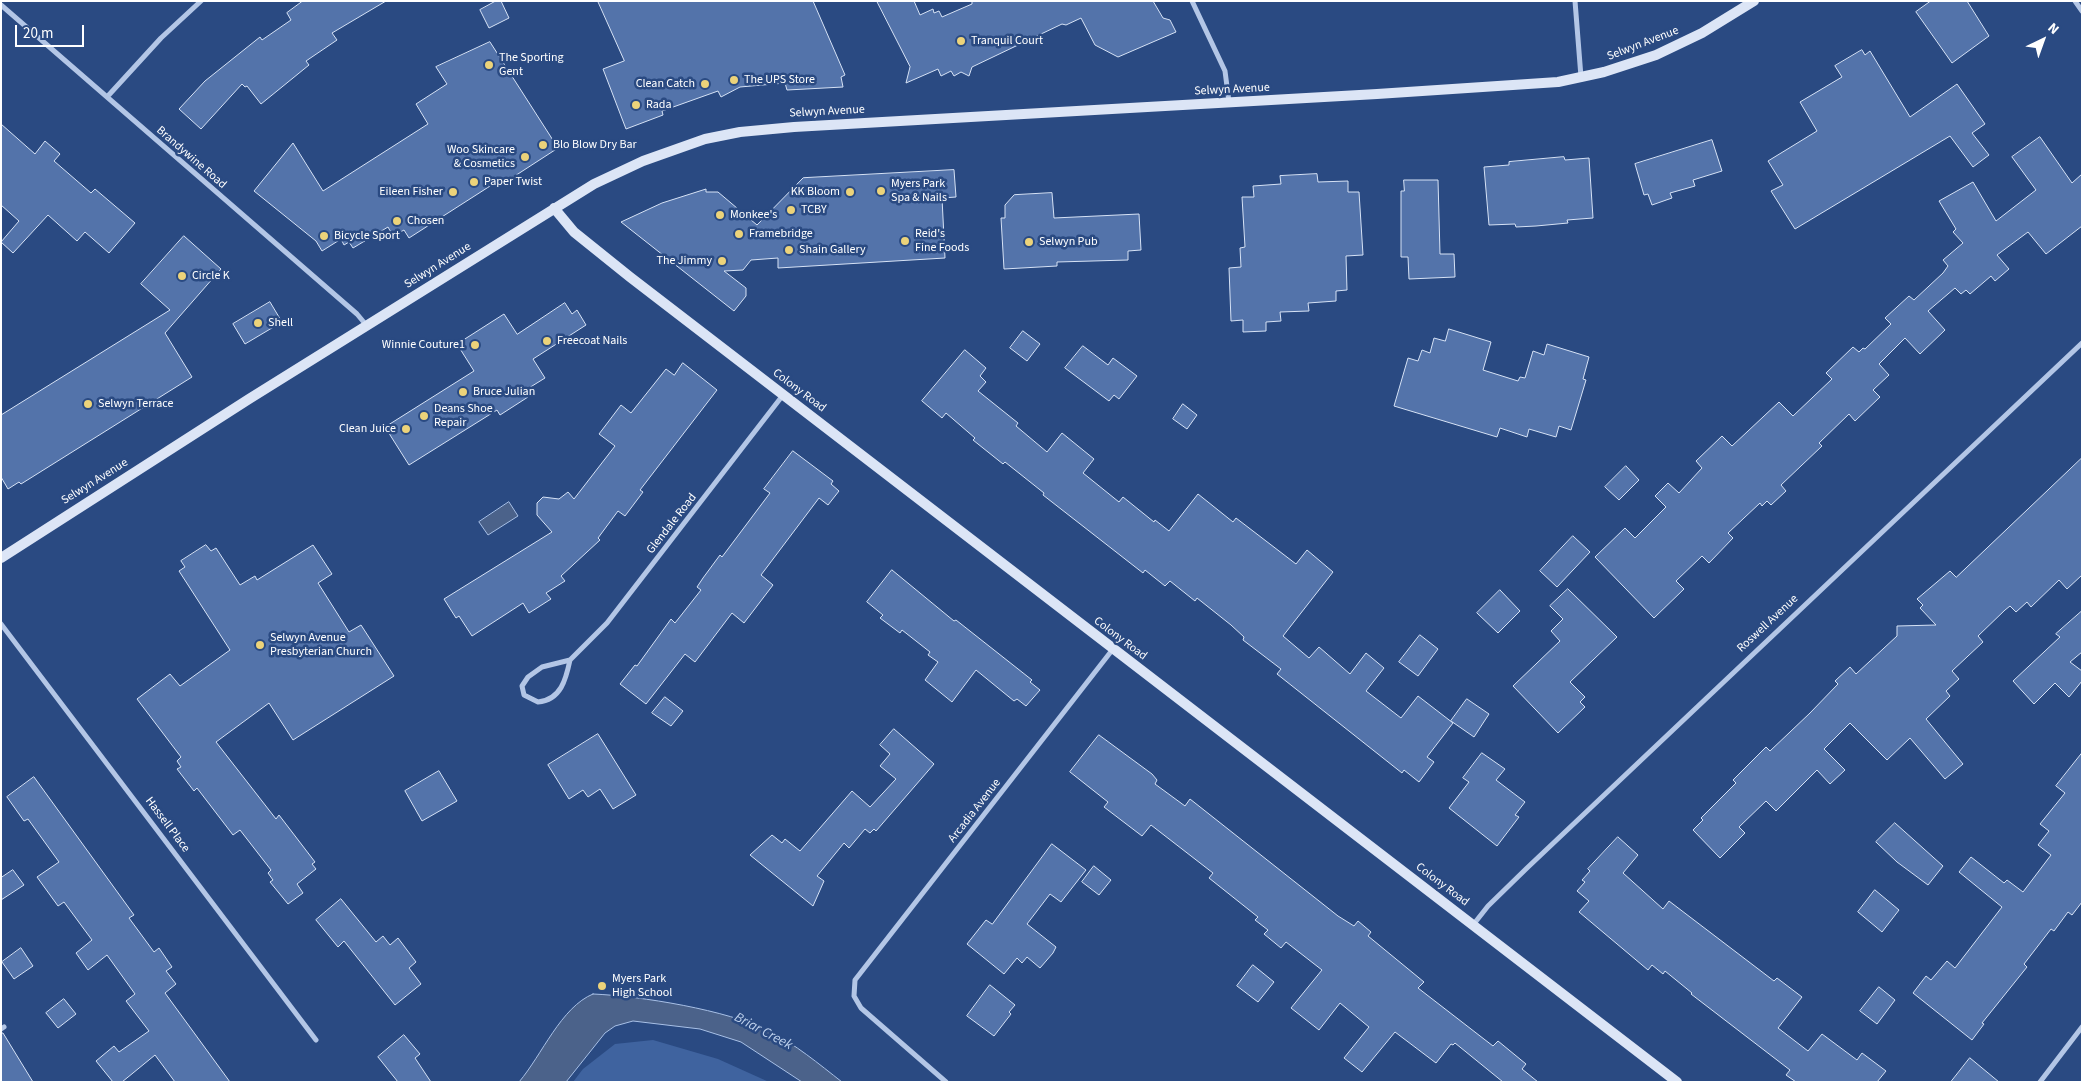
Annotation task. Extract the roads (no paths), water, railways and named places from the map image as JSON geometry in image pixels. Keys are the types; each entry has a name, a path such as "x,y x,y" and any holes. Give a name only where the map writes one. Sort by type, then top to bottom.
{"street":[{"path":"107,97 161,38 201,1"},
{"path":"1192,1 1225,71 1229,103"},
{"path":"1575,1 1581,77"},
{"name":"Selwyn Avenue","path":"1,558 554,208 594,184 643,161 687,144 740,132 794,126 1532,85 1581,77 1624,67 1664,52 1706,31 1754,1"},
{"path":"2075,1 2082,11"},
{"name":"Brandywine Road","path":"1,5 357,314 367,326"},
{"name":"Colony Road","path":"554,208 574,232 602,255 1677,1082"},
{"name":"Roswell Avenue","path":"1473,925 1527,868 2082,343"},
{"name":"Glendale Road","path":"570,660 549,664 533,673 524,682 524,695 528,699 538,702 552,698 566,680 570,660 618,611 783,395"},
{"name":"Hassell Place","path":"1,624 316,1040"},
{"name":"Arcadia Avenue","path":"946,1082 861,1008 854,996 854,984 870,960 1113,649"},
{"path":"2040,1082 2082,1028"}],"water":[{"path":"509,502 518,516 488,535 479,522"},
{"name":"Briar Creek","path":"593,994 683,1005 751,1023 788,1042 842,1082 802,1082 741,1042 700,1029 633,1021 615,1026 605,1033 566,1082 519,1082 571,1009"}],"place":[{"name":"Tranquil Court","path":"961,41"},
{"name":"The Sporting Gent","path":"489,65"},
{"name":"The UPS Store","path":"734,80"},
{"name":"Clean Catch","path":"705,84"},
{"name":"Rada","path":"636,105"},
{"name":"Blo Blow Dry Bar","path":"543,145"},
{"name":"Woo Skincare & Cosmetics","path":"525,157"},
{"name":"Paper Twist","path":"474,182"},
{"name":"Myers Park Spa & Nails","path":"881,191"},
{"name":"Eileen Fisher","path":"453,192"},
{"name":"KK Bloom","path":"850,192"},
{"name":"TCBY","path":"791,210"},
{"name":"Monkee's","path":"720,215"},
{"name":"Chosen","path":"397,221"},
{"name":"Framebridge","path":"739,234"},
{"name":"Bicycle Sport","path":"324,236"},
{"name":"Reid's Fine Foods","path":"905,241"},
{"name":"Selwyn Pub","path":"1029,242"},
{"name":"Shain Gallery","path":"789,250"},
{"name":"The Jimmy","path":"722,261"},
{"name":"Circle K","path":"182,276"},
{"name":"Shell","path":"258,323"},
{"name":"Freecoat Nails","path":"547,341"},
{"name":"Winnie Couture1","path":"475,345"},
{"name":"Bruce Julian","path":"463,392"},
{"name":"Selwyn Terrace","path":"88,404"},
{"name":"Deans Shoe Repair","path":"424,416"},
{"name":"Clean Juice","path":"406,429"},
{"name":"Selwyn Avenue Presbyterian Church","path":"260,645"},
{"name":"Myers Park High School","path":"602,986"}]}
